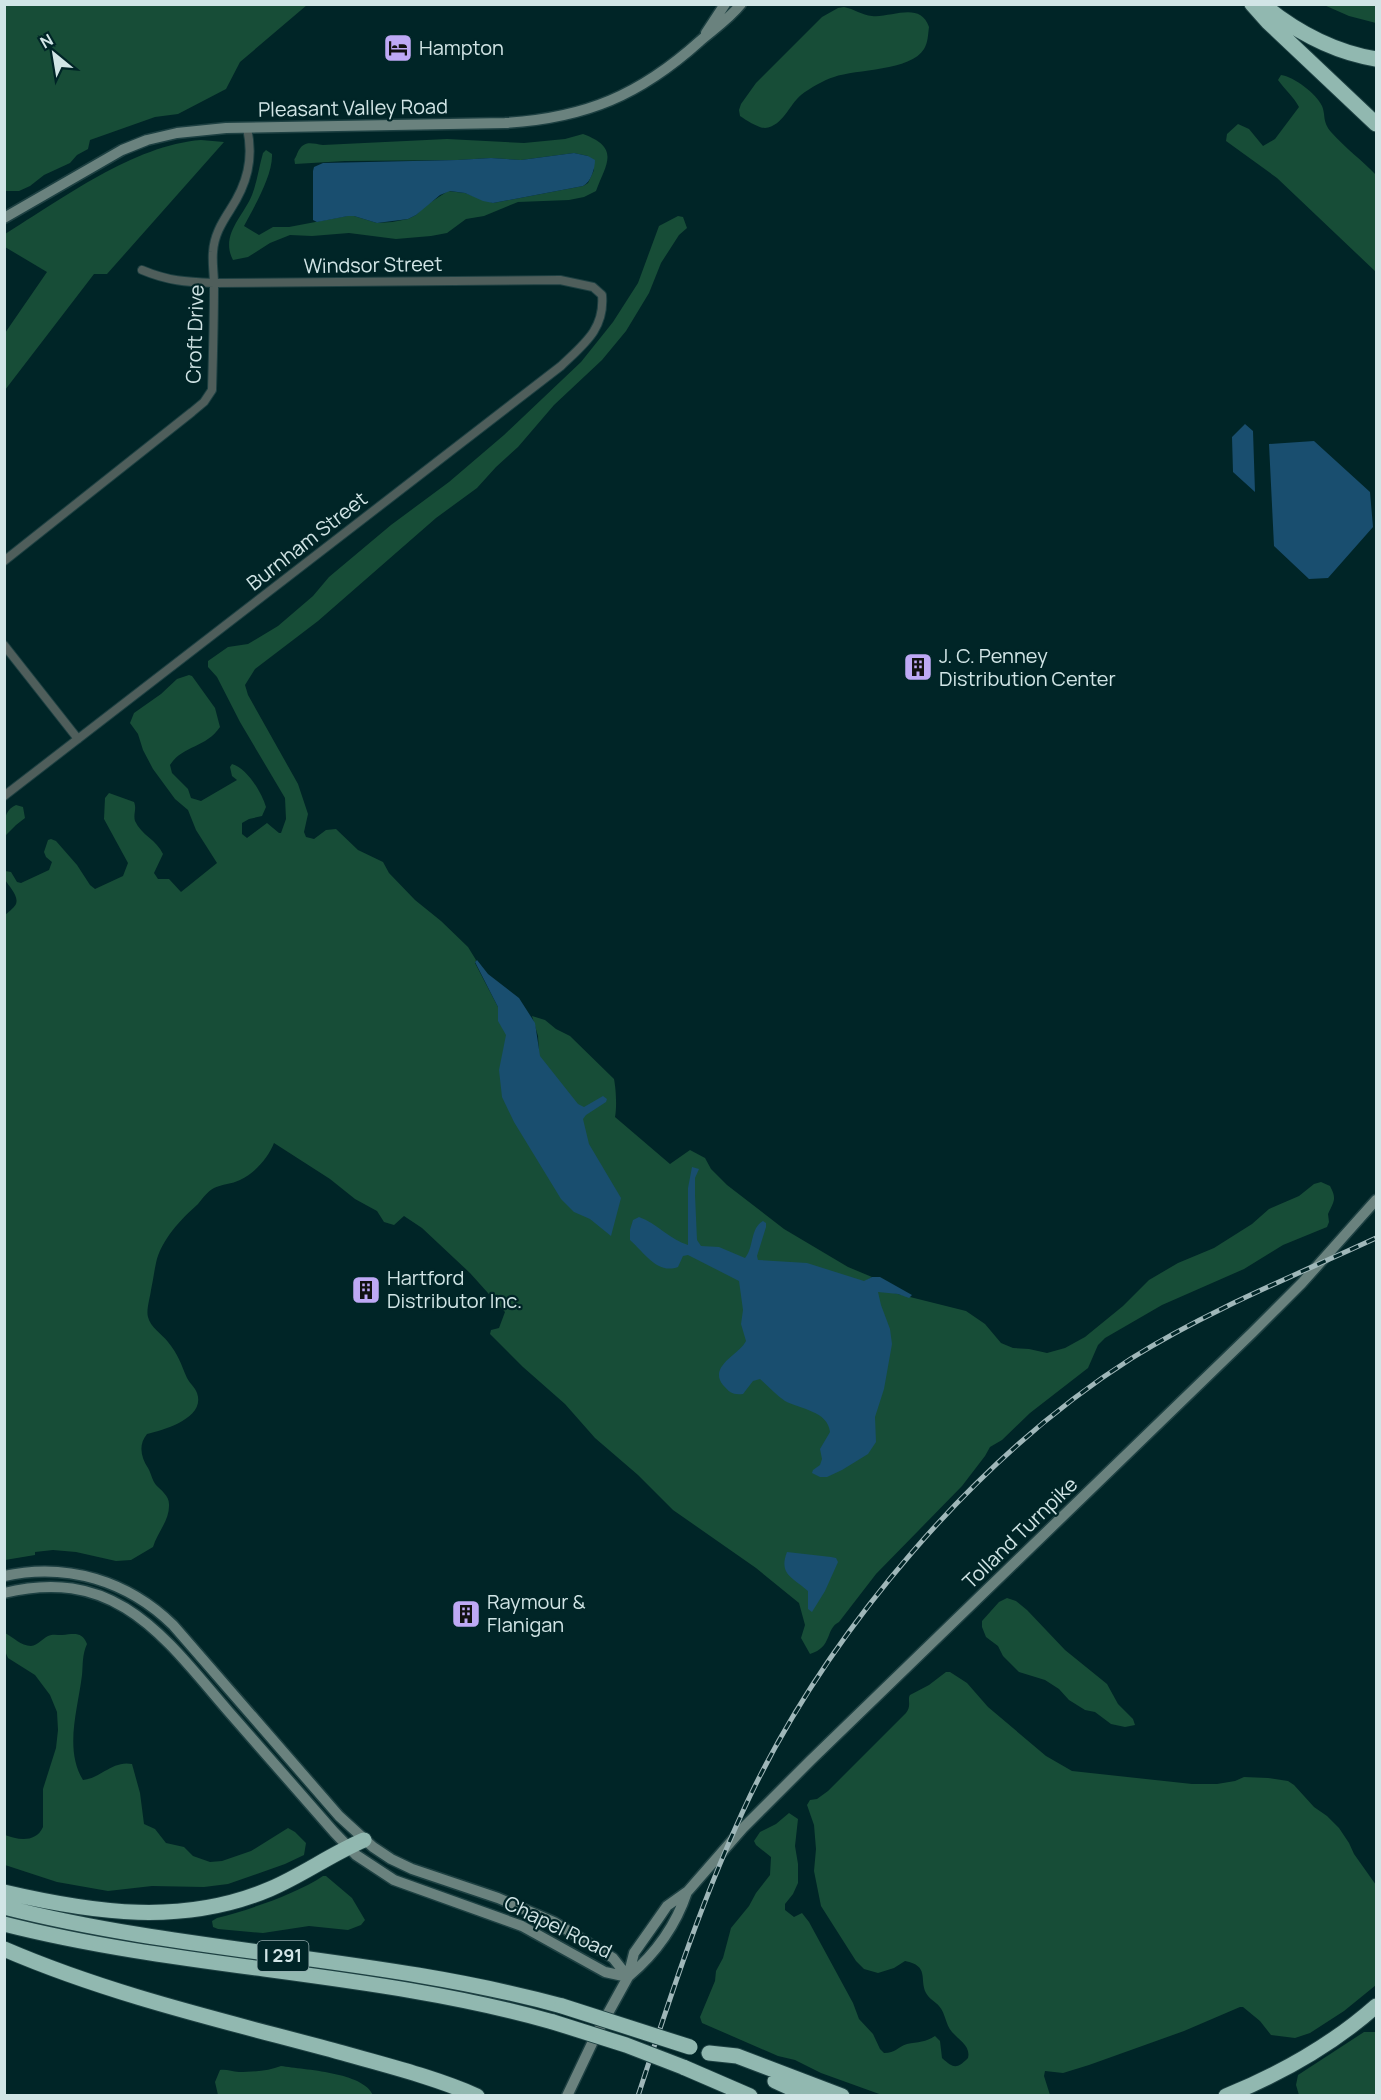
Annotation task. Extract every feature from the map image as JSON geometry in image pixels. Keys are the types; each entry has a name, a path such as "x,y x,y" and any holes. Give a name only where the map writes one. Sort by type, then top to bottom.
{"highway":[{"path":"1252,4 1268,22 1377,124"},
{"path":"1262,4 1318,42 1341,51 1377,59"},
{"path":"4,1893 80,1908 118,1912 191,1911 224,1905 261,1892 364,1840"},
{"name":"I 291","path":"4,1907 139,1936 440,1979 562,2006 709,2053"},
{"name":"I 291","path":"4,1924 154,1955 413,1990 482,2004 553,2022 616,2042 683,2067 750,2096"},
{"path":"4,1949 69,1976 113,1990 412,2073 477,2096"},
{"path":"1226,2096 1259,2082 1308,2055 1348,2029 1377,2006"},
{"path":"709,2053 808,2096"},
{"path":"709,2053 737,2056 842,2096"}],"main road":[{"name":"Pleasant Valley Road","path":"701,40 725,4"},
{"name":"Pleasant Valley Road","path":"4,218 90,167 135,145 160,136 192,130 505,123 562,116 601,105 638,87 678,62 701,40 728,20 741,4"},
{"name":"Tolland Turnpike","path":"567,2096 596,2035 628,1977 646,1962 680,1914 688,1891 729,1843 769,1801 1274,1312 1377,1200"},
{"name":"Chapel Road","path":"4,1576 40,1571 90,1576 139,1597 178,1630 339,1816 364,1840 382,1853 412,1869 498,1898 543,1917 613,1958 628,1977"},
{"name":"Chapel Road","path":"4,1593 26,1588 50,1587 86,1592 132,1611 166,1640 347,1847 362,1860 394,1880 536,1932 605,1972 628,1977"},
{"path":"166,1640 178,1630"},
{"path":"244,1729 255,1719"},
{"path":"536,1932 543,1917"}],"street":[{"name":"Croft Drive","path":"4,561 204,402 212,390 213,254 216,236 222,222 245,184 250,165 248,128"},
{"name":"Windsor Street","path":"142,270 162,279 176,282 214,283 560,280 593,287 602,295"},
{"name":"Burnham Street","path":"4,796 561,366 590,339 600,320 603,307 602,295"},
{"path":"4,645 78,739"}],"green space":[{"path":"4,5 307,5 240,62 226,89 178,114 155,117 90,140 88,149 77,155 70,163 44,175 19,191 5,191"},
{"path":"1324,5 1376,5 1376,23 1349,16"},
{"path":"844,7 872,16 905,12 919,15 925,19 929,27 924,49 908,62 844,74 822,82 801,95 781,119 771,126 759,127 740,116 741,104 756,83 822,17"},
{"path":"1281,75 1298,82 1315,96 1322,106 1325,122 1331,132 1376,175 1376,272 1277,178 1226,141 1227,134 1238,124 1249,129 1263,146 1275,139 1299,107 1278,80"},
{"path":"583,134 602,145 608,158 596,191 584,197 569,200 518,202 484,216 466,219 447,233 431,236 396,239 349,233 290,235 270,243 248,257 233,260 229,242 231,234 252,195 263,153 266,150 272,154 269,171 262,191 244,226 259,235 273,227 289,227 347,216 377,223 408,219 448,191 465,193 493,203 583,186 588,183 594,170 588,156 574,153 521,160 491,158 295,164 294,159 304,144 447,139 524,143 565,139"},
{"path":"201,140 224,142 107,274 94,274 5,390 5,333 47,272 5,247 5,234 74,190 125,163 176,144"},
{"path":"678,216 683,217 687,228 679,235 661,263 649,293 626,331 602,360 554,405 518,447 477,488 436,518 318,621 255,669 245,685 248,695 298,784 308,814 304,832 306,837 314,839 326,830 336,829 358,850 383,862 389,873 415,900 468,947 499,1012 539,1052 538,1036 532,1016 545,1020 570,1036 614,1079 615,1117 670,1164 690,1150 705,1158 711,1169 727,1185 784,1229 848,1267 872,1277 867,1280 894,1293 966,1311 985,1324 1001,1343 1013,1348 1047,1353 1065,1348 1085,1337 1123,1306 1149,1280 1178,1263 1214,1248 1252,1224 1269,1209 1299,1196 1314,1184 1321,1182 1330,1186 1334,1197 1328,1214 1327,1227 1283,1245 1244,1269 1162,1305 1105,1338 1098,1345 1088,1368 1030,1413 1002,1440 990,1447 962,1486 876,1574 832,1629 826,1643 810,1654 801,1638 805,1625 799,1603 756,1568 673,1510 638,1475 595,1438 565,1404 490,1334 491,1330 499,1328 505,1312 470,1273 422,1228 404,1216 394,1225 384,1222 377,1211 355,1199 330,1179 274,1143 265,1159 246,1177 214,1188 207,1193 172,1230 162,1246 155,1266 147,1311 148,1317 179,1359 187,1378 197,1393 198,1402 190,1416 173,1426 147,1434 142,1442 144,1460 155,1483 169,1501 167,1516 153,1547 131,1560 116,1561 76,1552 53,1550 5,1560 4,916 17,901 5,880 5,871 11,872 17,882 21,883 49,870 52,862 44,852 48,840 51,839 56,841 95,889 123,876 128,863 104,819 105,798 109,793 134,802 135,821 163,854 154,873 158,879 169,879 181,892 217,863 196,830 188,810 175,799 153,769 138,734 130,723 134,713 161,694 177,679 189,675 215,708 220,727 208,739 175,758 170,765 172,773 188,789 191,798 201,801 237,780 232,776 230,767 232,764 238,766 253,782 266,807 262,816 242,823 242,834 247,838 267,823 281,833 286,819 285,798 240,722 217,677 208,667 208,661 228,647 248,644 278,626 313,596 329,577 391,525 449,482 504,435 581,362 613,322 638,283 659,226"},
{"path":"16,805 23,807 25,818 5,836 7,814"},
{"path":"1007,1598 1016,1601 1027,1610 1065,1650 1107,1684 1118,1704 1133,1719 1135,1725 1125,1727 1111,1724 1095,1712 1085,1710 1069,1700 1059,1689 1045,1680 1019,1672 1003,1656 998,1646 986,1637 982,1627 982,1621 999,1602"},
{"path":"5,1633 27,1646 53,1635 77,1634 83,1637 87,1644 83,1656 73,1742 77,1768 83,1780 125,1763 132,1764 140,1793 144,1824 155,1829 166,1843 184,1847 193,1856 210,1862 222,1861 251,1851 288,1828 306,1843 304,1855 228,1884 204,1887 152,1886 108,1891 57,1882 5,1865 5,1835 21,1839 31,1838 36,1836 43,1827 43,1789 56,1748 58,1730 57,1712 50,1695 35,1675 8,1658 5,1651"},
{"path":"946,1672 950,1672 967,1683 988,1707 1046,1756 1072,1771 1192,1784 1217,1784 1244,1777 1288,1781 1294,1785 1314,1807 1339,1828 1376,1885 1376,1985 1344,2011 1310,2033 1295,2038 1271,2035 1260,2021 1240,2007 1184,2031 1089,2065 1063,2073 1045,2071 1044,2076 1050,2095 882,2095 821,2073 795,2060 778,2056 702,2023 700,2017 715,1981 716,1971 723,1958 731,1928 770,1875 771,1857 754,1841 760,1832 776,1824 789,1813 798,1819 795,1846 798,1883 785,1904 785,1910 794,1917 802,1913 809,1922 853,2003 859,2019 873,2034 880,2049 884,2053 891,2052 907,2044 925,2041 935,2036 940,2041 942,2058 950,2064 958,2066 968,2058 968,2050 950,2029 939,2006 926,1993 918,1966 905,1961 894,1968 878,1973 864,1969 856,1961 821,1906 814,1871 816,1849 814,1825 807,1805 810,1800 817,1799 828,1791 906,1713 909,1708 910,1695 929,1685"},
{"path":"326,1876 352,1898 365,1920 361,1925 348,1930 309,1926 263,1933 213,1927 212,1921 217,1918 272,1901"},
{"path":"1364,2032 1376,2032 1376,2095 1299,2095 1296,2085 1298,2075"},
{"path":"281,2066 346,2077 367,2087 373,2095 218,2095 215,2082 220,2070 255,2071"}],"water":[{"path":"574,153 595,160 592,174 583,186 493,203 465,193 450,191 440,195 408,219 377,223 354,216 317,222 313,220 313,171 314,167 323,163 491,158 521,160"},
{"path":"1245,424 1253,431 1255,492 1233,472 1232,437"},
{"path":"1314,441 1370,492 1373,527 1328,578 1309,579 1274,546 1269,444"},
{"path":"477,960 488,974 519,998 535,1023 540,1056 578,1104 584,1107 603,1096 607,1099 583,1119 589,1144 621,1198 611,1236 590,1219 574,1212 561,1199 514,1122 502,1097 499,1070 506,1035 498,1021 498,1007 475,962"},
{"path":"692,1167 699,1169 695,1178 695,1195 697,1240 701,1246 719,1247 745,1258 756,1228 763,1221 766,1227 757,1256 758,1260 807,1263 864,1281 872,1277 880,1277 912,1295 909,1298 898,1294 878,1292 890,1329 892,1344 884,1389 875,1417 876,1442 868,1454 827,1477 820,1477 812,1473 820,1465 822,1459 820,1449 830,1432 824,1419 785,1401 760,1379 753,1381 743,1394 734,1394 723,1385 719,1378 722,1366 746,1341 741,1324 743,1310 739,1281 688,1255 683,1256 678,1267 663,1268 651,1261 630,1240 633,1220 639,1217 688,1245 688,1188"},
{"path":"787,1552 831,1557 836,1558 838,1562 825,1591 812,1612 808,1609 808,1591 786,1571"}],"railway":[{"path":"638,2096 703,1907 750,1796 783,1734 822,1671 865,1611 912,1552 964,1496 1018,1445 1074,1398 1132,1358 1221,1309 1376,1238"}],"place":[{"name":"Hampton","path":"398,48"},
{"name":"J. C. Penney Distribution Center","path":"918,667"},
{"name":"Hartford Distributor Inc.","path":"366,1290"},
{"name":"Raymour & Flanigan","path":"466,1614"}]}
